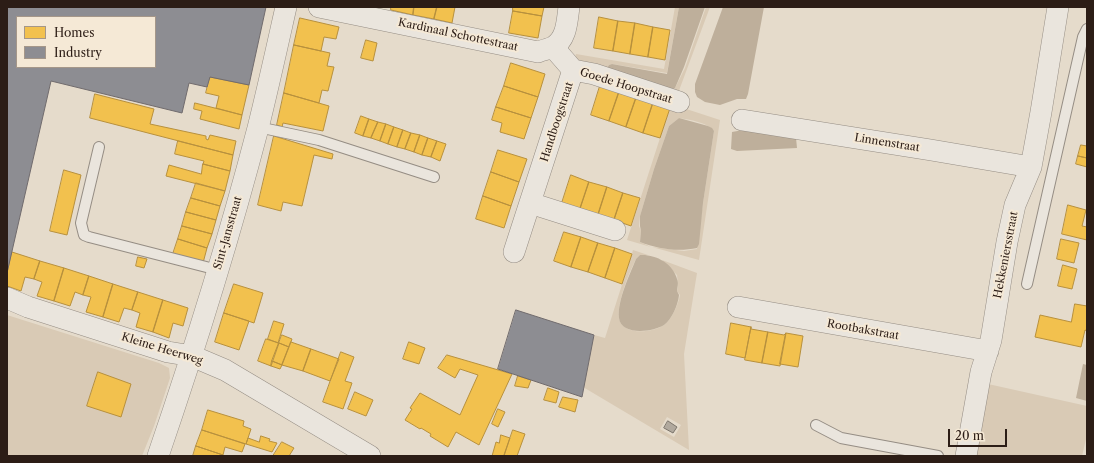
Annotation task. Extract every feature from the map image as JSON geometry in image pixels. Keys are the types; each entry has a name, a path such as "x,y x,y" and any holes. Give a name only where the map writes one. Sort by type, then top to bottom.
{"street":[{"name":"Sint-Jansstraat","path":"158,456 192,356 218,270 258,127 286,7"},
{"name":"Kardinaal Schottestraat","path":"319,7 538,52 553,47"},
{"path":"553,47 564,34 569,7"},
{"name":"Hekkeniersstraat","path":"966,456 981,372 991,340 1008,234 1015,205 1031,167 1058,7"},
{"name":"Handboogstraat","path":"514,252 573,70 553,47"},
{"name":"Goede Hoopstraat","path":"573,70 594,74 679,102"},
{"name":"Linnenstraat","path":"742,120 1031,167"},
{"path":"530,202 615,230"},
{"name":"Kleine Heerweg","path":"7,298 28,307 168,352 192,356 225,370 370,456"},
{"name":"Rootbakstraat","path":"738,308 988,352"}],"lane":[{"path":"1027,284 1083,37 1087,29"},
{"path":"258,127 319,140 434,177"},
{"path":"99,147 80,223 84,235 218,270"},
{"path":"816,425 842,438 938,456"}],"shaded area":[{"path":"675,7 679,7 667,73 612,64 607,68 671,90 675,88 685,68 706,7 710,7 677,96 574,63 576,54 664,69"},
{"path":"679,7 705,7 675,88 671,90 607,68 612,64 667,74"},
{"path":"723,7 764,7 746,99 737,99 720,105 705,102 697,97 695,92 695,84"},
{"path":"671,104 720,120 699,260 652,247 684,251 697,249 714,131 707,125 698,122 679,118 669,126 640,216 640,242 651,247 627,240"},
{"path":"679,118 708,126 714,131 703,203 699,244 697,248 675,250 640,242 640,216 669,126"},
{"path":"743,130 796,138 797,148 737,151 731,149 732,132"},
{"path":"633,250 648,255 640,255 636,259 622,296 619,318 621,324 626,328 638,331 653,330 664,325 672,316 680,295 677,291 677,275 662,260 697,273 684,354 689,450 583,387 594,335 605,338","holes":["667,417 681,425 674,437 660,429"]},
{"path":"640,255 657,258 672,268 678,281 677,291 679,295 674,312 670,319 664,325 645,331 625,328 621,324 619,318 620,304 627,280 636,259"},
{"path":"7,315 159,363 169,368 170,378 142,456 7,456"},
{"path":"1083,364 1087,365 1087,401 1076,398"},
{"path":"988,384 1087,406 1087,435 1082,456 974,456"}],"building: Homes":[{"path":"391,7 414,7 413,15 391,10"},
{"path":"414,7 437,7 434,19 413,15"},
{"path":"437,7 455,7 452,23 434,19"},
{"path":"513,7 544,7 542,16 513,11"},
{"path":"513,11 542,16 538,38 509,33"},
{"path":"599,17 618,21 613,51 594,48"},
{"path":"300,18 339,27 336,39 324,37 321,51 294,45"},
{"path":"618,21 635,23 630,54 613,51"},
{"path":"635,23 653,27 648,57 630,54"},
{"path":"653,27 670,30 665,60 648,57"},
{"path":"366,40 377,43 373,61 361,58"},
{"path":"294,45 330,53 327,66 334,67 328,91 322,90 319,103 284,93"},
{"path":"511,63 545,74 538,97 504,86"},
{"path":"210,77 249,85 242,115 216,108 219,96 206,93"},
{"path":"504,86 538,97 531,118 496,107"},
{"path":"600,86 619,92 609,121 591,115"},
{"path":"619,92 636,98 626,127 609,121"},
{"path":"284,93 329,106 323,131 283,123 282,127 277,125"},
{"path":"95,94 154,109 150,124 206,136 206,139 208,140 210,135 236,141 233,155 90,118"},
{"path":"636,98 653,103 643,133 626,127"},
{"path":"195,103 242,115 239,129 200,119 202,111 194,109"},
{"path":"653,103 670,108 660,138 643,133"},
{"path":"496,107 531,118 524,139 500,132 502,123 492,120"},
{"path":"361,116 369,119 363,136 355,133"},
{"path":"369,119 378,122 371,138 363,136"},
{"path":"378,122 386,124 380,141 371,138"},
{"path":"386,124 394,127 388,144 380,141"},
{"path":"394,127 403,130 397,147 388,144"},
{"path":"403,130 411,133 405,149 397,147"},
{"path":"411,133 420,135 414,152 405,149"},
{"path":"420,135 428,138 422,155 414,152"},
{"path":"274,136 333,154 332,159 314,155 302,206 283,202 281,211 258,205"},
{"path":"428,138 437,141 431,157 422,155"},
{"path":"178,141 233,155 230,171 203,164 204,161 175,154"},
{"path":"437,141 446,144 440,161 431,157"},
{"path":"1081,145 1087,146 1087,158 1078,156"},
{"path":"498,150 527,159 519,182 491,172"},
{"path":"1078,156 1087,158 1087,167 1076,164"},
{"path":"203,164 230,171 225,191 166,176 169,165 201,174"},
{"path":"64,170 81,175 67,235 50,231"},
{"path":"491,172 519,182 511,206 483,196"},
{"path":"571,175 589,182 580,209 562,203"},
{"path":"589,182 607,187 598,215 580,209"},
{"path":"196,183 225,191 220,206 191,198"},
{"path":"607,187 623,193 614,220 598,215"},
{"path":"623,193 640,198 631,226 614,220"},
{"path":"483,196 511,206 504,228 476,219"},
{"path":"191,198 220,206 216,220 186,212"},
{"path":"1068,205 1086,210 1082,226 1087,227 1087,240 1062,234"},
{"path":"186,212 216,220 212,234 182,226"},
{"path":"182,226 212,234 207,248 178,239"},
{"path":"564,232 581,237 571,267 554,261"},
{"path":"581,237 598,243 588,272 571,267"},
{"path":"178,239 207,248 203,263 173,254"},
{"path":"1061,239 1079,243 1074,263 1057,259"},
{"path":"598,243 615,248 605,278 588,272"},
{"path":"615,248 632,254 622,284 605,278"},
{"path":"12,252 40,261 34,279 25,277 21,291 7,286 7,273"},
{"path":"138,257 147,259 144,268 136,266"},
{"path":"40,261 64,268 54,301 37,296 42,282 34,279"},
{"path":"1063,265 1077,269 1072,289 1058,286"},
{"path":"64,268 89,276 83,295 75,292 70,306 54,301"},
{"path":"89,276 113,284 103,317 86,312 91,297 83,295"},
{"path":"113,284 138,292 132,310 124,308 119,322 103,317"},
{"path":"234,284 263,293 254,323 224,313"},
{"path":"138,292 163,300 153,332 136,327 140,313 132,310"},
{"path":"163,300 188,308 183,326 173,323 169,338 153,332"},
{"path":"1075,304 1087,306 1087,331 1085,330 1081,347 1035,337 1040,315 1071,322"},
{"path":"224,313 249,321 239,350 215,342"},
{"path":"274,321 284,324 278,343 268,339"},
{"path":"731,323 751,327 745,358 726,354"},
{"path":"751,327 751,329 768,332 762,363 745,360"},
{"path":"768,332 784,335 786,333 780,366 762,363"},
{"path":"786,333 803,336 798,367 780,364"},
{"path":"282,335 292,339 289,347 279,343"},
{"path":"266,339 279,343 271,366 258,361"},
{"path":"291,342 311,349 303,371 282,365"},
{"path":"409,342 425,348 419,364 403,359"},
{"path":"279,343 289,347 282,365 272,361"},
{"path":"311,349 339,359 330,381 303,371"},
{"path":"341,352 354,357 345,381 352,383 343,409 323,402"},
{"path":"447,355 512,374 479,445 456,432 448,447 430,436 431,434 405,420 412,409 410,408 420,393 460,415 478,375 460,369 455,378 438,368"},
{"path":"272,361 282,365 280,369 271,366"},
{"path":"98,372 131,384 121,417 87,406"},
{"path":"518,376 531,380 528,388 515,386"},
{"path":"548,388 559,392 556,403 544,400"},
{"path":"355,392 373,400 366,416 348,409"},
{"path":"563,397 578,400 575,412 559,407"},
{"path":"498,409 505,412 498,427 492,424"},
{"path":"208,410 244,421 243,426 251,429 246,444 202,430"},
{"path":"202,430 245,444 242,452 225,447 223,455 196,446"},
{"path":"513,430 525,434 517,456 504,456"},
{"path":"501,435 510,438 504,456 492,456 496,442 499,443"},
{"path":"261,436 270,439 269,441 277,443 272,452 246,444 248,438 259,442"},
{"path":"282,442 294,448 289,456 273,456"},
{"path":"196,446 223,455 193,456"}],"building: Industry":[{"path":"7,7 266,7 249,85 210,77 207,87 189,83 182,113 51,81 7,273"},
{"path":"516,310 594,335 582,397 498,369"}],"building: Other":[{"path":"668,421 677,427 673,433 664,428"}]}
